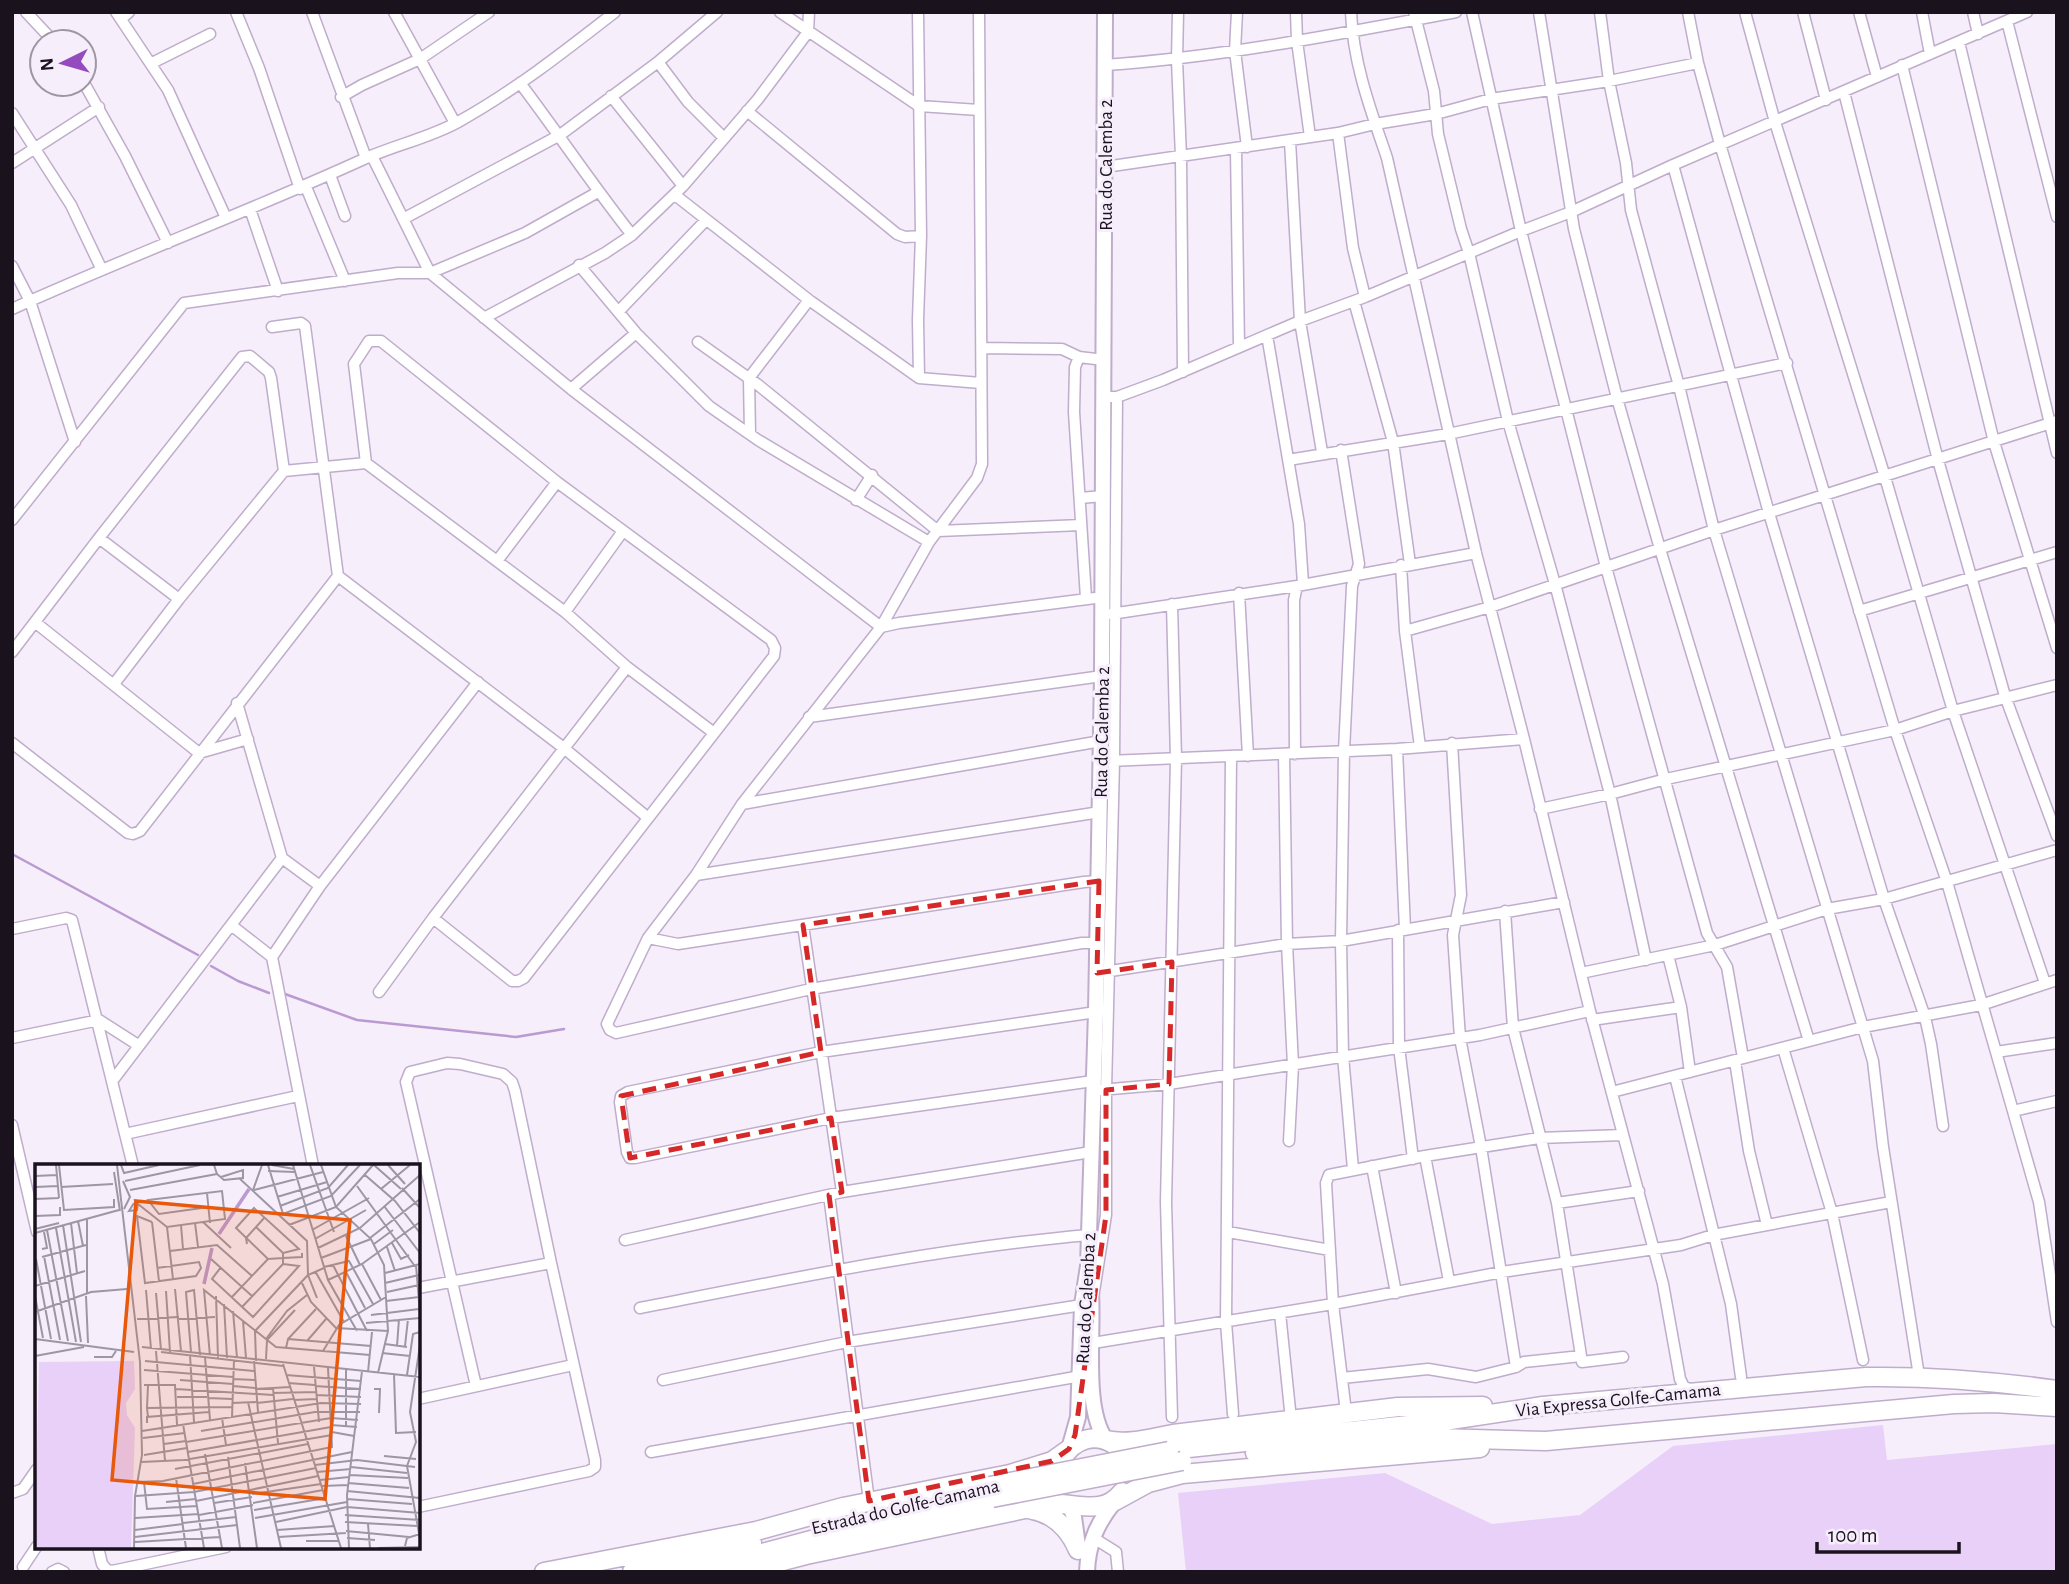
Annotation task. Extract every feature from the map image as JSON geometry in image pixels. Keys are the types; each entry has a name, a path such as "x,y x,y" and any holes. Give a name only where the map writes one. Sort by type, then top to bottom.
{"highway":[{"name":"Via Expressa Golfe-Camama","path":"1181,1455 1682,1388 1919,1376 1991,1381 2057,1390"},
{"name":"Via Expressa Golfe-Camama","path":"1181,1455 1425,1438 1546,1441 1940,1405 1994,1403 2057,1407"},
{"path":"544,1572 757,1531 869,1501 1022,1471 1052,1461 1085,1439 1139,1441 1173,1434 1398,1407 1543,1406"},
{"path":"1106,1440 1120,1449 1127,1466 1124,1490 1115,1501"},
{"path":"740,1572 806,1555 1025,1509 1054,1504 1097,1507 1115,1501 1148,1483 1182,1474 1439,1453 1546,1441"},
{"path":"1069,1449 1062,1460 1061,1478 1070,1506"},
{"name":"Estrada do Golfe-Camama","path":"632,1572 696,1558 867,1512 991,1492 1181,1455"},
{"name":"Estrada do Golfe-Camama","path":"691,1572 991,1492"},
{"path":"1025,1509 1048,1514 1058,1521 1072,1536 1078,1550"}],"main road":[{"name":"Rua do Calemba 2","path":"1069,1449 1078,1418 1087,1305 1091,1152 1097,1087 1096,1012 1103,972 1097,943 1098,881 1100,812 1107,761 1101,741 1102,676 1109,614 1103,597 1103,496 1111,397 1104,360 1105,12"},
{"path":"1087,1305 1093,1343 1092,1394 1099,1431 1106,1440"},
{"path":"1087,1572 1092,1537 1115,1501"},
{"path":"1070,1506 1076,1528 1078,1572"}],"street":[{"path":"26,12 41,28"},
{"path":"236,12 303,188 345,281"},
{"path":"312,12 341,97 430,273 570,389 881,627 1103,597"},
{"path":"394,12 455,123"},
{"path":"341,97 420,59 489,12"},
{"path":"12,309 101,268 303,188 369,157 455,123 520,83 615,12"},
{"path":"403,219 560,135 658,62 717,12"},
{"path":"780,12 919,106 979,110"},
{"path":"484,318 632,235 679,191 747,111 807,32 809,12"},
{"path":"918,12 921,236 919,378"},
{"path":"979,12 982,464 977,478 929,542 881,627 742,804 696,875 648,938 607,1024 610,1030 616,1033 811,989 1082,943 1097,943"},
{"path":"1178,12 1183,372"},
{"path":"1237,12 1235,51 1247,147"},
{"path":"1296,12 1297,41 1310,137"},
{"path":"1351,12 1352,31 1365,97 1387,158 1476,552 1591,1016 1663,1284 1682,1388"},
{"path":"1105,65 1177,60 1352,31 1414,16 1456,12"},
{"path":"1472,12 1521,231 1606,567 1707,933 1727,967 1749,1151 1767,1225"},
{"path":"1539,12 1571,212 1617,398 1809,1041"},
{"path":"1600,12 1609,81 1626,163 1631,210 1679,386 1714,530 1873,1061 1891,1202 1919,1376"},
{"path":"1688,12 1698,64 1720,144 1895,730 1947,882 2039,1202 2057,1322"},
{"path":"1745,12 1775,122 1885,477 1953,711 2045,983"},
{"path":"1803,12 1826,100"},
{"path":"1859,12 1877,77"},
{"path":"1922,12 1930,54"},
{"path":"1973,12 1978,34"},
{"path":"663,1380 847,1342 1087,1305 1106,1215 1097,1087 1103,972 1111,397 1183,372 1300,321 1413,278 1571,212 1720,144 2027,12"},
{"path":"122,15 168,90 226,218"},
{"path":"1414,16 1434,90 1441,148 1469,253 1508,421 1611,794 1646,960"},
{"path":"2007,21 2057,217"},
{"path":"152,63 210,34"},
{"path":"1959,42 2053,422 2057,453"},
{"path":"658,62 688,102 724,138"},
{"path":"1104,167 1338,133 1436,114 1491,99 1698,64"},
{"path":"1902,65 1994,442 2057,648"},
{"path":"520,83 632,235"},
{"path":"1844,92 1938,460 2005,696 2057,836"},
{"path":"611,96 679,191 706,220 809,300 919,378 981,383"},
{"path":"93,98 168,243"},
{"path":"12,163 99,107"},
{"path":"747,111 897,234 905,237 921,236"},
{"path":"12,113 71,205 101,268"},
{"path":"1338,133 1353,248 1365,297"},
{"path":"1290,141 1300,321 1322,452"},
{"path":"1236,149 1239,347"},
{"path":"1673,165 1769,513 1884,899 1925,1017 1943,1126"},
{"path":"330,175 345,216"},
{"path":"12,520 184,303 398,273 430,273 525,233 598,192"},
{"path":"250,209 278,291"},
{"path":"619,312 706,220"},
{"path":"579,265 636,333 709,405 750,434 929,542"},
{"path":"12,266 30,301 75,442"},
{"path":"750,434 749,378 809,300"},
{"path":"1354,301 1393,442 1406,564 1405,631 1420,747"},
{"path":"12,743 128,834 140,831 338,576 305,326 301,323 272,327"},
{"path":"570,389 636,333"},
{"path":"1267,335 1298,524 1300,585 1294,600 1289,754 1287,944 1293,1065 1289,1142"},
{"path":"366,463 354,364 369,341 374,340 381,341 557,482 771,640 775,648 774,656 523,978 517,982 512,981 433,918"},
{"path":"698,342 749,378 938,531 1081,525"},
{"path":"982,348 1062,349 1079,357 1104,360"},
{"path":"12,652 242,357 250,356 269,372 284,471"},
{"path":"1079,357 1075,367 1074,412 1086,598"},
{"path":"1288,460 1322,452 1448,434 1787,363"},
{"path":"1405,631 1490,607 1714,530 2053,422"},
{"path":"1341,450 1359,564 1352,586 1344,751 1341,941 1343,1056 1353,1169"},
{"path":"114,684 179,599 284,471 366,463 565,612 627,667 714,733"},
{"path":"856,500 872,475"},
{"path":"498,561 557,482"},
{"path":"1080,498 1103,496"},
{"path":"565,612 623,531"},
{"path":"99,538 179,599"},
{"path":"1109,614 1355,576 1476,552"},
{"path":"1859,611 2057,552"},
{"path":"338,576 565,749 648,817"},
{"path":"1239,593 1248,756"},
{"path":"1172,604 1176,759 1166,1202 1172,1417"},
{"path":"36,623 199,753"},
{"path":"379,992 627,667"},
{"path":"809,717 1102,676"},
{"path":"272,957 320,886 478,682"},
{"path":"1540,809 1838,740 1895,730 2005,696 2057,685"},
{"path":"237,703 282,858 320,886"},
{"path":"199,753 248,739"},
{"path":"1107,761 1397,749 1524,739"},
{"path":"742,804 1101,741"},
{"path":"1452,743 1461,895 1453,935 1460,1038 1481,1147 1516,1367"},
{"path":"1397,749 1401,929 1399,1047 1413,1158"},
{"path":"1231,757 1226,1322 1233,1414"},
{"path":"696,875 1100,812"},
{"path":"1581,973 1715,945 1827,909 1884,899 2057,850"},
{"path":"113,1080 282,858"},
{"path":"648,938 677,944 1098,881"},
{"path":"1103,972 1287,944 1341,941 1564,902"},
{"path":"1505,911 1513,1028 1557,1203 1582,1362 1622,1357"},
{"path":"12,929 66,918 72,920 99,1020 132,1164"},
{"path":"231,925 272,957 313,1164"},
{"path":"803,925 842,1192"},
{"path":"1668,955 1681,1007 1690,1072"},
{"path":"1612,1091 1863,1027 1981,1005 2057,980"},
{"path":"1096,1012 821,1052 628,1092 621,1096 620,1102 627,1153 630,1158 635,1158 831,1118 1097,1087 1170,1084 1591,1016 1681,1007"},
{"path":"12,1038 99,1020 138,1045"},
{"path":"1996,1052 2057,1043"},
{"path":"1783,1048 1832,1213 1863,1360"},
{"path":"420,1507 589,1471 595,1467 512,1082 503,1074 447,1063 410,1072 406,1082 476,1386"},
{"path":"1675,1076 1731,1304 1741,1377"},
{"path":"125,1134 298,1096"},
{"path":"2013,1111 2057,1101"},
{"path":"12,1125 14,1145 35,1224"},
{"path":"1345,1404 1330,1250 1326,1182 1329,1175 1413,1158 1539,1138 1623,1135"},
{"path":"625,1240 842,1192 1091,1152"},
{"path":"1425,1156 1449,1280"},
{"path":"1372,1167 1396,1293"},
{"path":"1557,1203 1639,1191"},
{"path":"829,1195 869,1501"},
{"path":"1093,1343 1334,1304 1449,1280 1681,1245 1713,1235 1891,1202"},
{"path":"1228,1232 1330,1250"},
{"path":"639,1308 838,1270 1016,1242 1089,1235"},
{"path":"420,1287 551,1263"},
{"path":"1280,1313 1290,1410"},
{"path":"1342,1378 1428,1369 1476,1377 1516,1367 1524,1362 1581,1356"},
{"path":"420,1399 573,1365"},
{"path":"651,1452 1081,1376"},
{"path":"12,1493 23,1489 35,1472"},
{"path":"1092,1537 1116,1552 1118,1572"},
{"path":"12,1569 24,1569 35,1549"},
{"path":"98,1549 102,1564 112,1571 216,1549"},
{"path":"52,1572 58,1569 64,1572"}],"highlighted area":[{"path":"1099,881 1097,973 1172,962 1169,1084 1106,1090 1106,1215 1075,1435 1069,1449 1052,1461 869,1501 829,1195 842,1192 831,1118 630,1158 621,1096 821,1052 803,925"}],"shaded area":[{"path":"1883,1425 1887,1460 2057,1444 2057,1572 1186,1572 1178,1493 1385,1473 1492,1524 1580,1515 1673,1446"}],"waterway":[{"path":"12,854 198,955"},
{"path":"211,966 238,981 269,993"},
{"path":"285,994 357,1020 516,1037 564,1029"}]}
